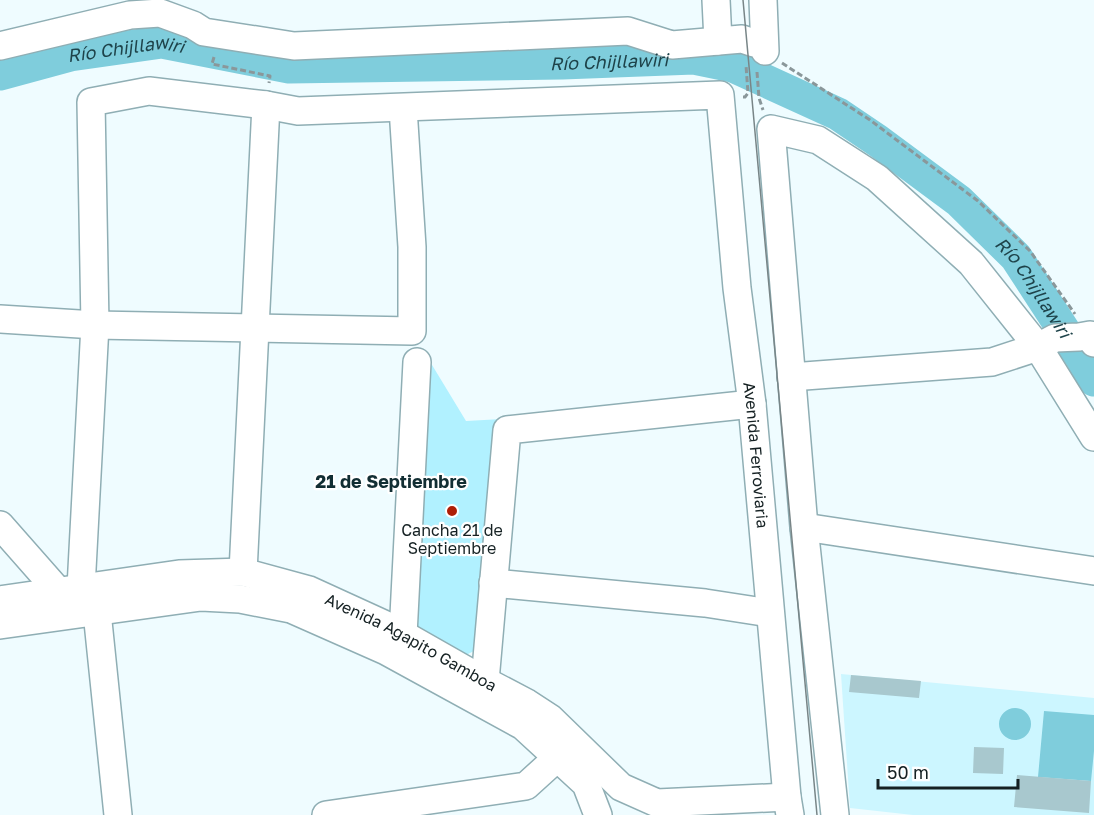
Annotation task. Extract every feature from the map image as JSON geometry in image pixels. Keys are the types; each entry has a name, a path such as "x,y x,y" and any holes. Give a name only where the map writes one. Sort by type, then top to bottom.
{"street":[{"path":"716,0 718,41"},
{"path":"755,55 763,0"},
{"path":"0,46 130,15 160,13 193,25 204,33 294,46 627,31 672,45 742,39 755,55"},
{"path":"0,319 95,325 412,331 412,247 403,108 298,111 149,91 91,102 95,325 70,590"},
{"name":"Avenida Ferroviaria","path":"403,108 720,95 737,288 752,404 788,806"},
{"path":"243,572 266,105"},
{"path":"835,815 804,527 771,129 818,140 877,178 971,263 1071,340 1094,437"},
{"path":"791,377 992,362 1071,340"},
{"path":"403,635 417,363"},
{"path":"485,681 507,430 752,404"},
{"path":"0,525 70,590"},
{"path":"804,527 1094,571"},
{"name":"Avenida Agapito Gamboa","path":"0,600 179,574 243,572 309,590 390,627 527,703 550,718 621,787 657,803 788,806"},
{"path":"493,583 705,603 770,613"},
{"name":"Avenida Agapito Gamboa","path":"0,625 201,597 240,599 291,609 386,651 523,726 586,784 598,815"},
{"path":"97,612 118,815"},
{"path":"326,815 526,786 558,758"}],"path":[{"path":"748,93 755,55"},
{"path":"755,55 759,98"},
{"path":"755,55 870,120 978,201 1030,251 1071,340"},
{"path":"212,64 270,76 266,105"}],"shaded area":[{"path":"429,360 466,421 502,419 476,650 464,656 414,629"},
{"path":"841,674 1094,698 1094,815 913,815 850,808"},
{"path":"1015,708 1026,713 1031,724 1026,735 1015,740 1004,735 999,724 1004,713"},
{"path":"1044,711 1094,715 1091,781 1038,777"}],"building":[{"path":"851,675 921,681 919,698 849,692"},
{"path":"974,747 1004,748 1003,774 973,773"},
{"path":"1017,775 1091,781 1089,813 1014,807"}],"waterway":[{"name":"Río Chijllawiri","path":"0,74 70,55 162,42 289,67 562,63 694,58 733,66 838,114 959,201 1016,257 1094,380"}],"tram line":[{"path":"743,0 817,815"}],"place":[{"name":"Cancha 21 de Septiembre","path":"452,511"}],"district":[{"name":"21 de Septiembre","path":"391,481"}]}
